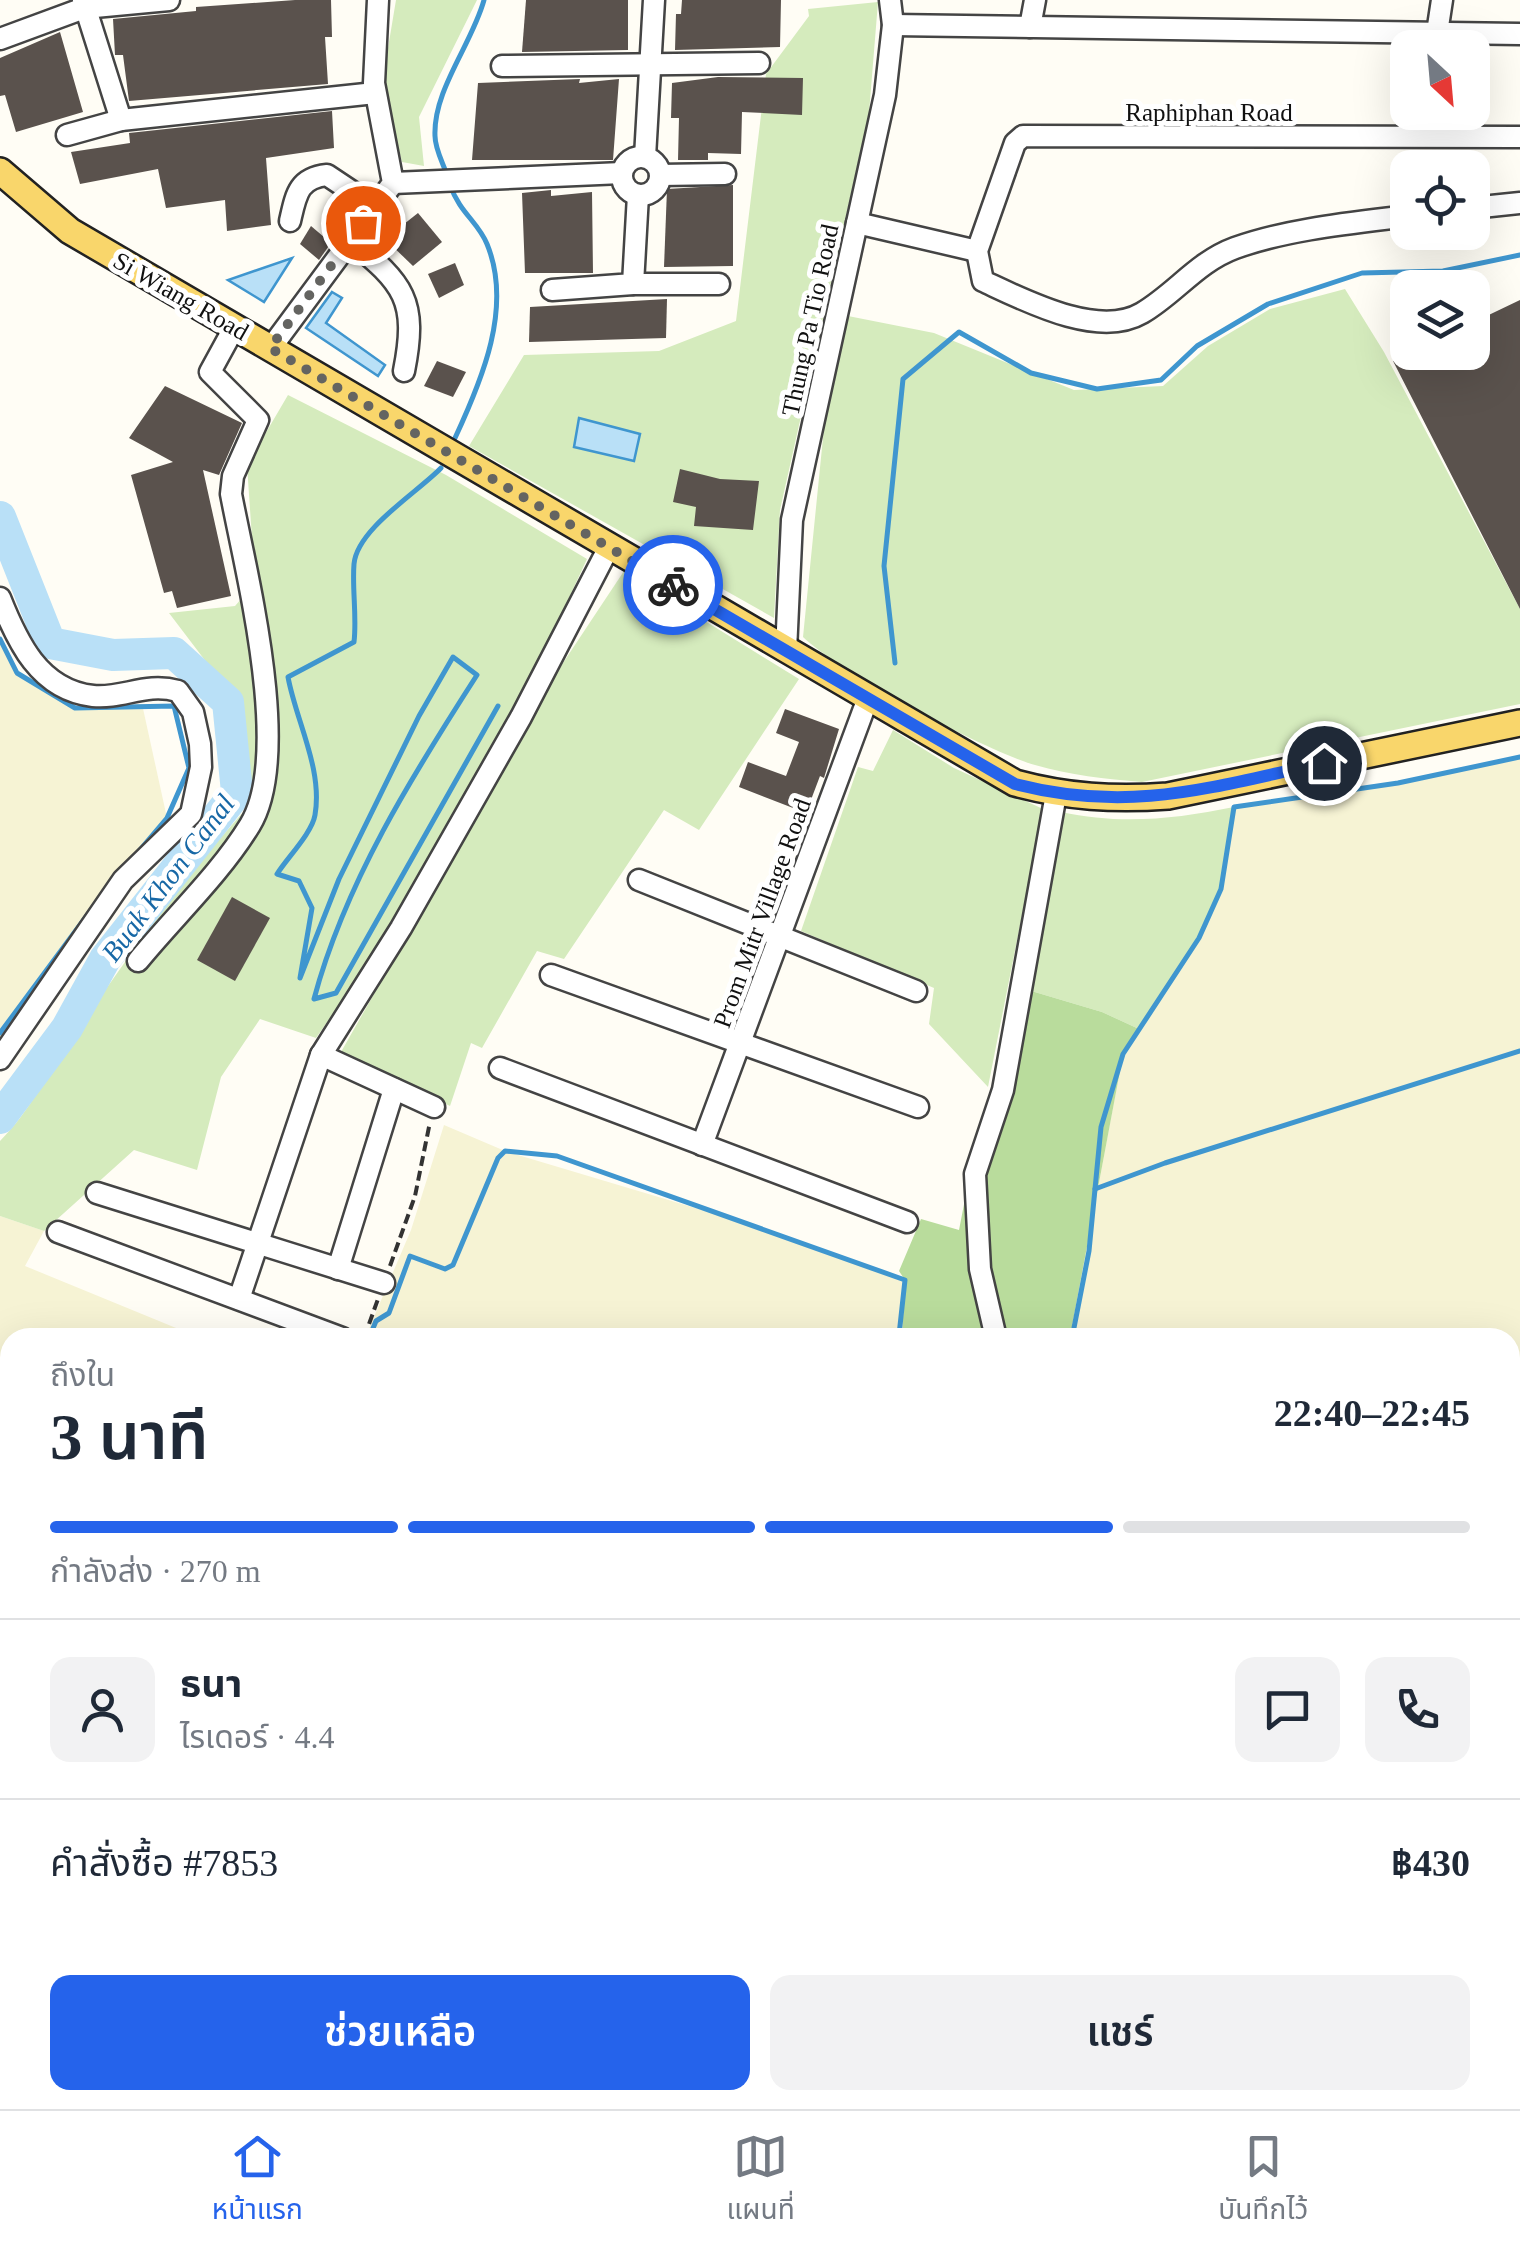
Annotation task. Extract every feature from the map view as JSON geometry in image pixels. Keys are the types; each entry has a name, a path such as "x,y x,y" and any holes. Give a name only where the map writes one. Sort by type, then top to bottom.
{"main road":[{"name":"Si Wiang Road","path":"0,171 70,231 234,328 280,333 609,547 1015,784 1056,794 1113,800 1168,796 1520,723"}],"street":[{"path":"0,39 83,4 169,0"},
{"path":"378,0 375,92 393,183"},
{"path":"645,156 654,0"},
{"name":"Thung Pa Tio Road","path":"786,651 792,520 885,95 894,25 890,0"},
{"path":"1030,27 1035,0"},
{"path":"1437,30 1442,0"},
{"path":"83,4 121,120"},
{"path":"894,25 1390,32"},
{"path":"1490,34 1520,34"},
{"path":"502,66 759,63"},
{"path":"67,135 121,120 375,92"},
{"name":"Raphiphan Road","path":"978,252 1014,143 1024,136 1520,137"},
{"path":"645,156 655,163 660,175 656,188 638,195 626,188 622,173 630,159 645,156"},
{"path":"280,333 393,183 622,173"},
{"path":"660,175 725,174"},
{"path":"290,221 298,189 310,177 328,175 375,206"},
{"path":"633,284 638,195"},
{"path":"1490,206 1520,203"},
{"path":"857,223 978,252 983,281 1045,310 1073,318 1129,319 1144,312 1200,265 1236,248 1390,219"},
{"path":"350,240 404,291 412,333 404,371"},
{"path":"552,290 633,284 719,284"},
{"path":"138,961 250,825 262,791 262,652 231,494 232,476 258,420 210,372 234,328"},
{"path":"238,1299 320,1055 402,928 521,717 609,547"},
{"path":"0,598 20,649 46,676 92,696 156,685 178,691 193,712 202,767 191,814 123,880 0,1060"},
{"name":"Prom Mitr Village Road","path":"702,1145 868,698"},
{"path":"994,1328 980,1269 975,1174 1003,1090 1056,794"},
{"path":"639,880 916,991"},
{"path":"551,974 918,1107"},
{"path":"320,1055 434,1108"},
{"path":"500,1068 907,1222"},
{"path":"338,1269 394,1089"},
{"path":"97,1193 384,1284"},
{"path":"58,1232 315,1328"}],"path":[{"path":"368,1328 415,1196 434,1108"}],"shaded area":[{"path":"0,639 17,673 75,708 142,704 167,818 0,1052"},
{"path":"1520,757 1520,1328 1072,1328 1123,1054 1199,938 1221,889 1234,807 1398,783"},
{"path":"444,1125 505,1151 712,1213 905,1280 902,1328 369,1328 411,1230"},
{"path":"0,1216 44,1231 25,1266 176,1328 0,1328"}],"green space":[{"path":"396,0 477,0 419,117 424,166 402,162 382,84"},
{"path":"878,2 869,113 780,510 774,618 469,446 524,355 659,351 736,321 766,74 809,16 808,9"},
{"path":"1345,289 1384,352 1390,370 1394,370 1520,609 1520,704 1142,782 1128,781 1048,768 982,744 879,689 803,637 827,398 848,316 934,333 1074,390 1163,386 1208,346 1270,309"},
{"path":"288,395 446,475 587,559 504,739 424,883 316,1038 260,1019 221,1077 197,1170 134,1150 44,1231 0,1216 0,1141 29,1105 154,922 245,810 245,713 169,613 235,606 255,583 247,465"},
{"path":"624,571 799,679 699,830 664,810 564,959 537,951 482,1048 471,1043 450,1106 341,1052 557,672"},
{"path":"893,730 954,768 1043,809 988,1087 929,1024 934,988 801,931 858,767 873,771"},
{"path":"1234,807 1221,889 1199,938 1139,1029 1102,1012 1028,990 1061,812 1148,819"},
{"path":"1028,990 1102,1012 1139,1029 1123,1055 1072,1328 902,1328 905,1280 899,1271 921,1219 959,1230 979,1127 1004,1121"}],"water":[{"path":"292,258 264,302 228,280"},
{"path":"332,292 342,298 326,323 385,365 378,376 306,328"},
{"path":"579,418 640,434 634,461 574,447"}],"building":[{"path":"331,0 332,37 325,37 328,84 129,101 123,55 115,55 113,19 196,11 196,7"},
{"path":"526,0 628,0 628,50 522,52"},
{"path":"682,0 781,0 780,47 675,50 676,14 681,14"},
{"path":"60,32 83,112 16,132 5,95 0,96 0,58"},
{"path":"718,77 803,78 802,115 742,112 741,154 708,153 708,160 678,160 679,118 671,118 672,83"},
{"path":"580,79 579,83 619,79 613,160 472,160 478,83"},
{"path":"332,111 334,148 266,158 271,225 227,231 225,200 166,208 158,169 80,184 71,152 130,143 129,133"},
{"path":"733,185 733,266 664,267 667,189"},
{"path":"551,190 551,196 592,192 593,273 525,273 522,193"},
{"path":"418,213 442,242 413,266 385,239"},
{"path":"311,226 331,243 319,260 300,244"},
{"path":"455,263 464,285 439,298 428,274"},
{"path":"667,299 666,338 529,342 530,307"},
{"path":"1520,300 1520,609 1398,370 1490,370 1490,314"},
{"path":"437,361 466,372 453,397 424,386"},
{"path":"165,386 242,423 219,475 203,470 231,596 177,608 172,591 164,593 131,475 173,462 129,438"},
{"path":"680,469 720,479 759,481 753,530 694,526 696,507 673,502"},
{"path":"785,709 839,729 824,778 820,776 806,813 739,787 748,762 786,776 799,742 776,733"},
{"path":"232,897 270,918 235,981 197,960"}],"waterway":[{"path":"447,175 436,146 436,119 446,84 484,0"},
{"path":"450,185 487,244 497,293 484,368 455,438"},
{"path":"895,663 884,566 903,379 959,332 1031,373 1097,389 1161,380 1197,346 1268,304 1362,273 1443,271 1520,255"},
{"path":"441,468 390,512 358,551 354,564 354,642 288,677 312,763 316,798 309,830 277,874 299,881 312,908 300,978 339,879 419,716 453,657 477,675 405,791 362,872 327,956 314,999 336,993 498,706"},
{"name":"Buak Khon Canal","path":"0,517 50,643 113,655 174,653 228,702 237,792 105,959 67,1028 0,1118"},
{"path":"0,639 17,673 75,708 174,706 189,768 167,818 139,851"},
{"path":"1074,1328 1089,1251 1101,1127 1123,1054 1199,938 1221,889 1234,807 1398,783 1520,757"},
{"path":"0,1033 94,906"},
{"path":"1095,1189 1165,1163 1520,1051"},
{"path":"373,1328 376,1321 389,1313 410,1256 445,1269 453,1265 498,1158 505,1151 557,1156 905,1280 900,1328"}],"way so far":[{"path":"363,223 270,348 673,585"}],"route":[{"path":"673,585 1015,784 1056,794 1113,800 1168,796 1324,763"}]}
